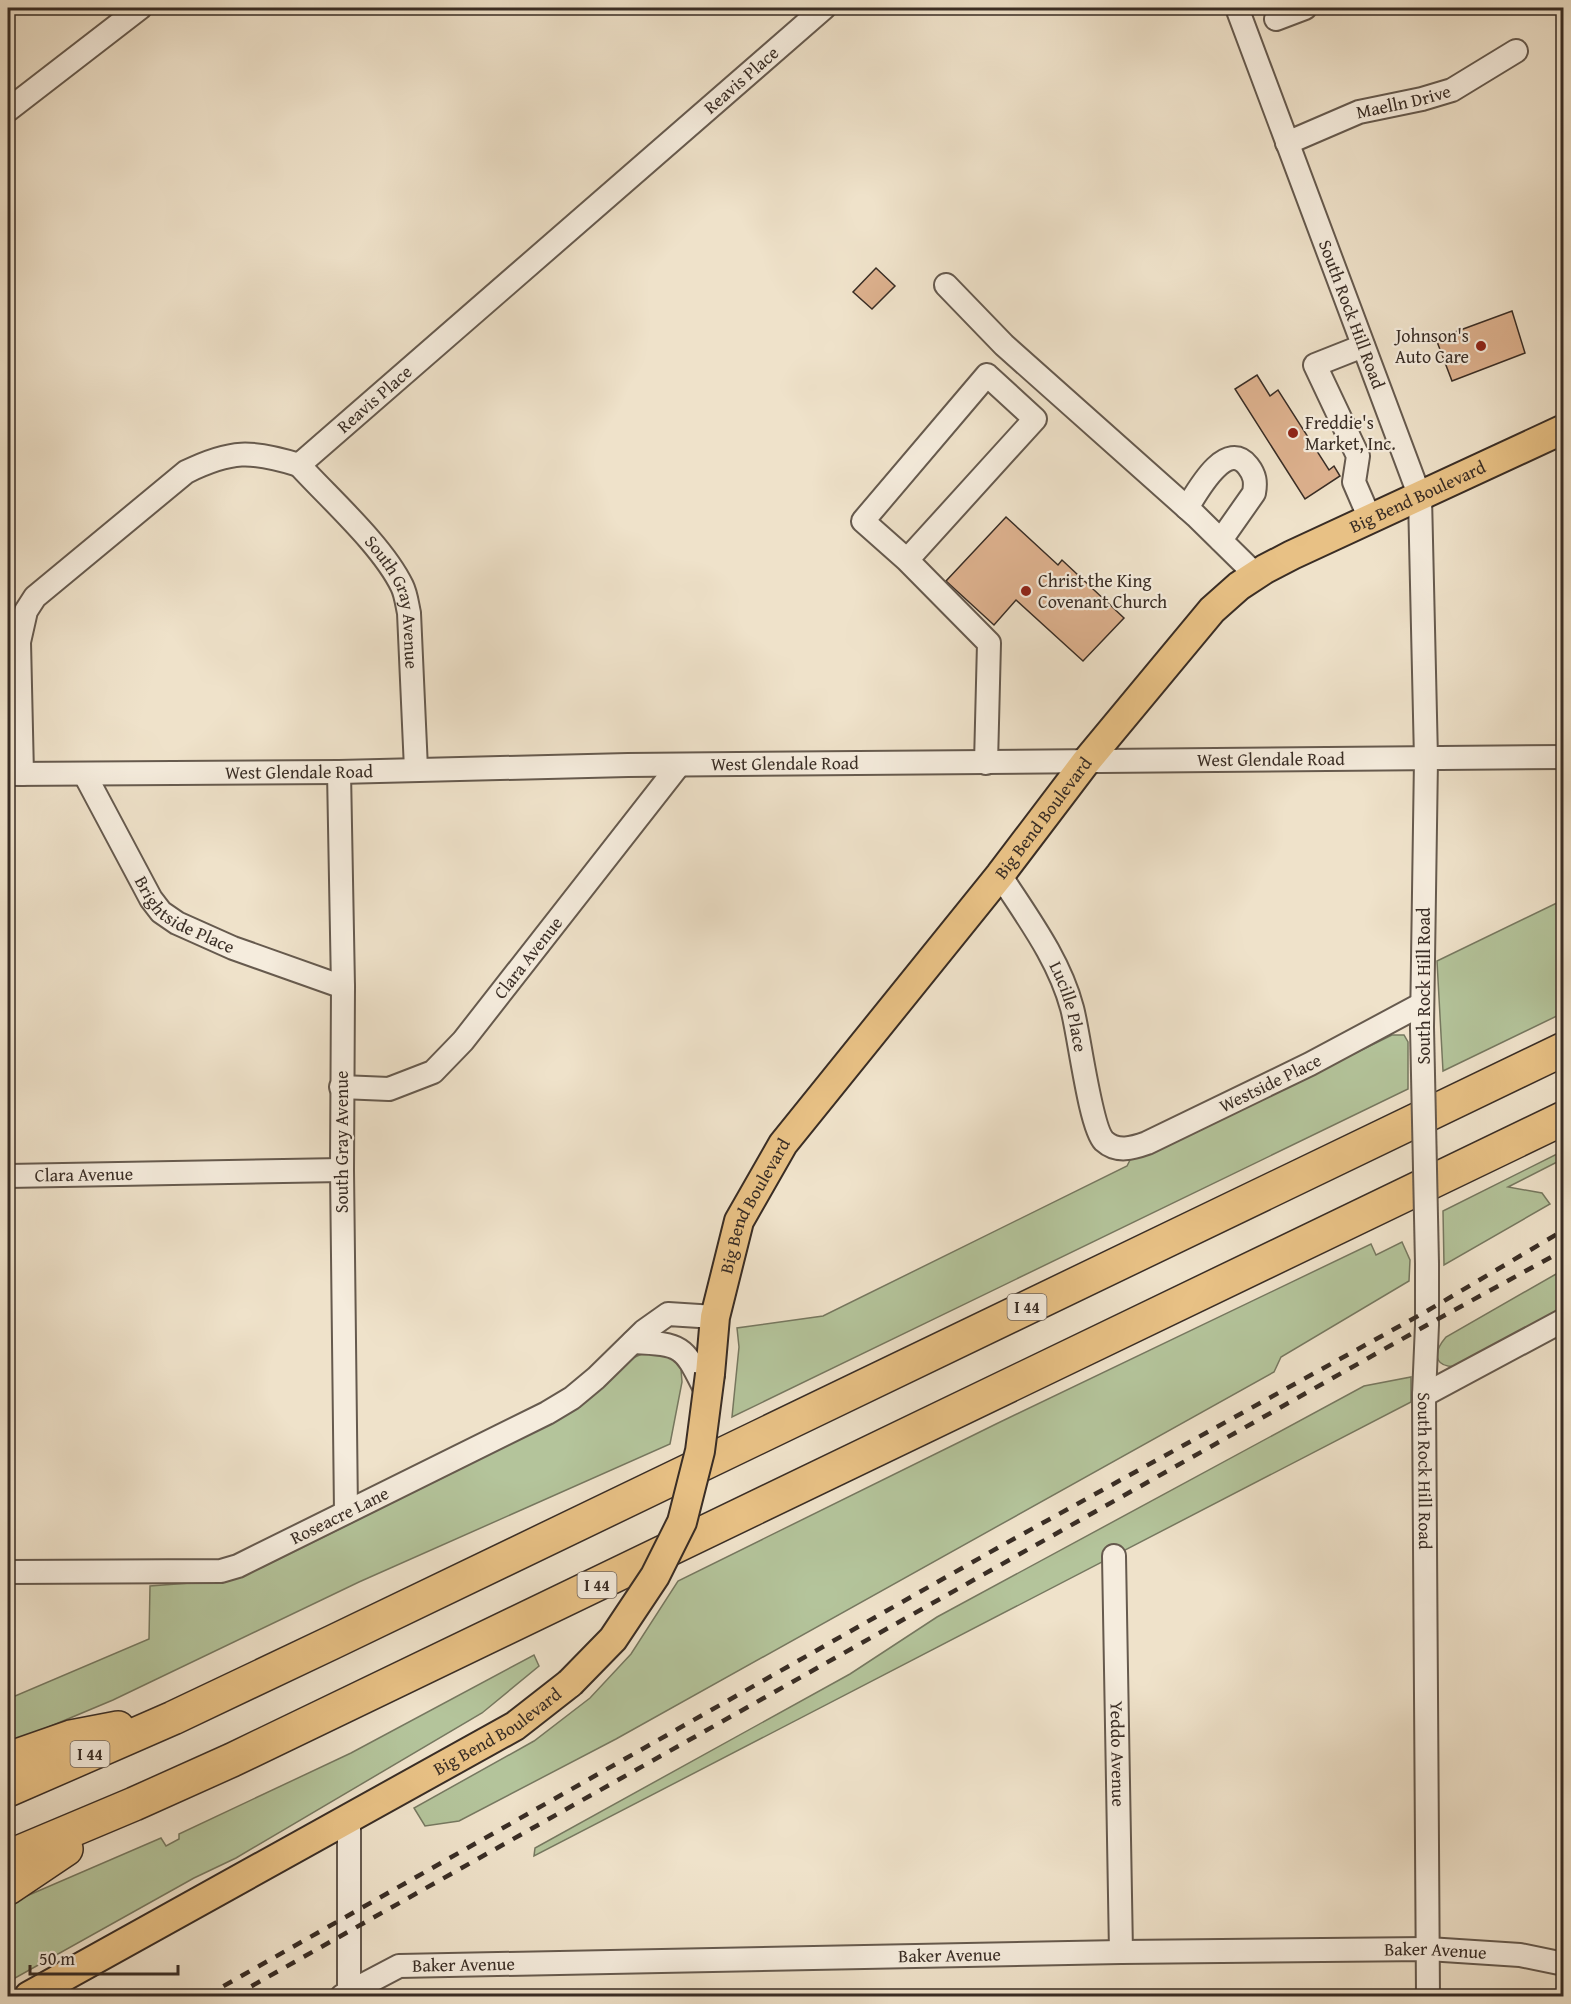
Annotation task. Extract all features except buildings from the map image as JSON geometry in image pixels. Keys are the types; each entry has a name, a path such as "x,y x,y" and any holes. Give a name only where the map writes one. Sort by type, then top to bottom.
{"highway":[{"name":"I 44","path":"8,1790 173,1718 1563,1049"},
{"name":"I 44","path":"8,1857 134,1804 362,1698 1563,1118"},
{"path":"8,1759 71,1737 173,1718"},
{"path":"8,1888 134,1804"}],"main road":[{"name":"Big Bend Boulevard","path":"29,1996 515,1726 570,1683 614,1639 655,1576 682,1522 700,1451 715,1317 739,1221 783,1144 1000,875 1085,763 1212,610 1239,586 1293,555 1563,429"}],"street":[{"path":"8,110 140,8"},
{"name":"Reavis Place","path":"299,465 824,8"},
{"name":"South Rock Hill Road","path":"1237,8 1420,497 1426,759 1422,1028 1427,1264 1424,1395 1428,1996"},
{"path":"1276,19 1305,8"},
{"name":"Maelln Drive","path":"1287,143 1359,112 1422,99 1452,90 1516,51"},
{"path":"946,285 1004,345 1187,508 1256,575"},
{"path":"1363,346 1315,365 1358,456 1354,482 1370,519"},
{"path":"907,560 1035,419 987,375 863,521 907,560 989,643 986,763"},
{"path":"15,774 19,642 26,611 35,597 186,472 210,460 228,455 270,456 299,465"},
{"path":"1187,508 1216,465 1234,459 1244,461 1254,474 1256,484 1254,493 1221,540"},
{"name":"South Gray Avenue","path":"299,465 371,543 392,568 404,589 409,613 416,769"},
{"name":"West Glendale Road","path":"15,774 1563,757"},
{"name":"Clara Avenue","path":"341,1087 389,1089 433,1072 464,1041 680,765"},
{"name":"South Gray Avenue","path":"339,772 343,987 341,1087 346,1512"},
{"name":"Brightside Place","path":"86,775 150,899 161,912 177,923 233,948 343,987"},
{"name":"Lucille Place","path":"1000,875 1044,943 1060,975 1074,1017 1097,1132 1104,1141 1114,1147"},
{"name":"Westside Place","path":"1114,1147 1124,1149 1148,1143 1300,1070 1422,1004"},
{"name":"Clara Avenue","path":"8,1176 342,1170"},
{"name":"Roseacre Lane","path":"8,1572 221,1571 238,1566 572,1398 644,1331 668,1314 715,1317"},
{"path":"1424,1395 1563,1320"},
{"path":"633,1342 662,1343 678,1348 690,1359 709,1384"},
{"name":"Yeddo Avenue","path":"1114,1556 1121,1952"},
{"path":"347,1995 349,1819"},
{"name":"Baker Avenue","path":"347,1995 399,1966 1121,1952 1428,1949 1520,1955 1563,1964"}],"green space":[{"path":"1563,900 1563,1013 1443,1071 1437,961"},
{"path":"1392,1035 1404,1035 1408,1042 1408,1089 732,1417 739,1347 737,1328 823,1316 1127,1166 1131,1158 1181,1139"},
{"path":"1563,1151 1563,1159 1508,1187 1542,1193 1550,1204 1444,1265 1443,1211"},
{"path":"1402,1242 1410,1260 1409,1281 1281,1357 1274,1372 616,1739 459,1821 425,1826 414,1808 534,1741 590,1698 631,1654 678,1581 996,1424 1371,1244 1376,1255"},
{"path":"1563,1270 1563,1310 1461,1366 1446,1365 1438,1360 1438,1350 1446,1337"},
{"path":"651,1350 674,1358 681,1369 682,1382 670,1444 359,1582 113,1700 8,1744 8,1699 149,1639 150,1586 217,1581 239,1577 263,1567 466,1466 563,1414 602,1388 619,1369 635,1357"},
{"path":"1411,1377 1411,1402 534,1856 535,1848 850,1674 937,1617 1364,1386"},
{"path":"534,1655 539,1666 482,1713 236,1858 194,1878 8,1982 8,1904 161,1838 166,1846 179,1839 179,1834 351,1753"}],"railway":[{"path":"206,1996 1001,1546 1427,1311 1564,1230"},
{"path":"234,1996 1564,1250"}],"place":[{"name":"Johnson's Auto Care","path":"1481,346"},
{"name":"Freddie's Market, Inc.","path":"1293,433"},
{"name":"Christ the King Covenant Church","path":"1026,591"}]}
